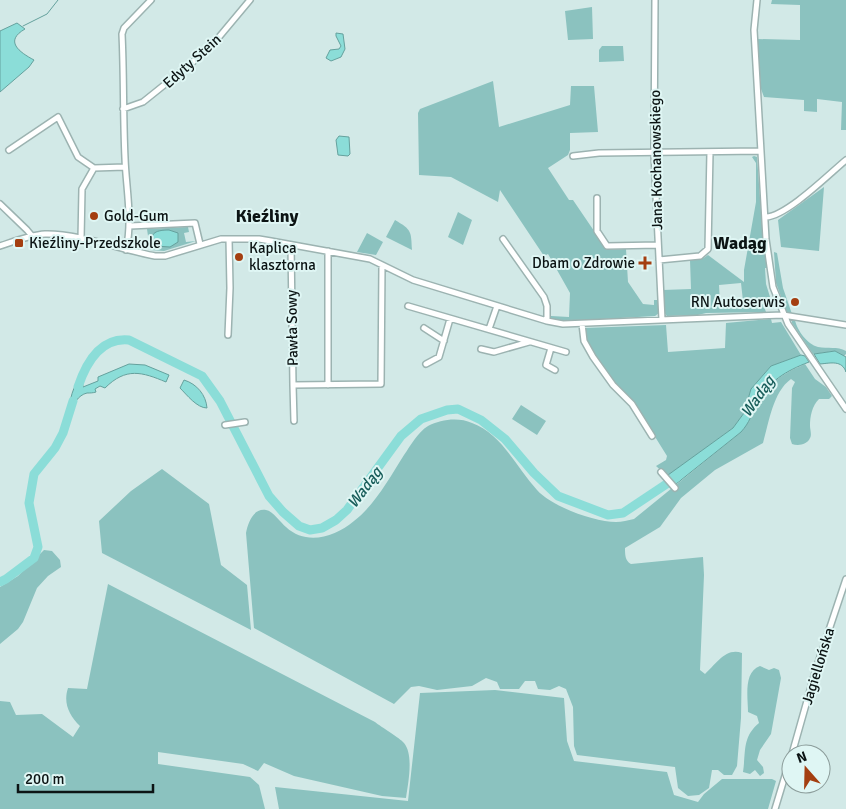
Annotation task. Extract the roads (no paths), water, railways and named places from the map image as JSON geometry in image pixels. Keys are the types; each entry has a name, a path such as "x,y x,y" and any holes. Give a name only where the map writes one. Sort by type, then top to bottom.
{"street":[{"path":"126,250 130,226 125,167 122,34 124,28 151,0"},
{"name":"Edyty Stein","path":"123,108 143,102 209,49 250,0"},
{"name":"Jana Kochanowskiego","path":"655,0 654,154 662,320"},
{"path":"757,0 754,30 770,272 783,315 846,409"},
{"path":"9,150 58,117 78,157 94,168 125,167"},
{"path":"573,156 599,153 654,154 761,151"},
{"path":"659,260 700,256 708,249 710,152"},
{"path":"766,217 776,214 798,200 846,160"},
{"path":"81,239 82,188 94,168"},
{"path":"597,198 597,231 607,246 658,245"},
{"path":"0,204 32,236"},
{"path":"130,226 195,223 200,244"},
{"path":"0,246 32,236 53,234 156,256 165,256 221,239 259,239 370,259 413,280 547,321 582,324 783,315 846,325"},
{"path":"228,335 230,288 229,239"},
{"path":"503,239 544,297 547,306 547,321"},
{"name":"Pawła Sowy","path":"291,244 293,385 381,384 382,265"},
{"path":"328,252 328,385"},
{"path":"408,306 566,352"},
{"path":"489,329 497,306"},
{"path":"426,364 439,356 450,319"},
{"path":"582,324 584,341 593,357 613,385 632,404 652,436"},
{"path":"424,328 444,341"},
{"path":"511,347 512,337"},
{"path":"481,349 494,352 529,342"},
{"path":"550,348 546,365 555,370"},
{"path":"293,385 294,421"},
{"path":"226,425 245,422"},
{"path":"662,472 675,488"},
{"name":"Jagiellońska","path":"794,744 816,669 846,579"},
{"name":"Jagiellońska","path":"775,809 781,789"}],"water":[{"path":"17,23 25,29 15,38 16,46 34,60 29,67 0,92 0,31"},
{"path":"336,33 343,34 345,49 341,57 331,61 326,58 330,50 339,49 341,46"},
{"path":"339,136 349,137 350,154 348,156 338,155 336,140"},
{"path":"169,230 178,233 178,242 170,247 155,246 152,238 153,235 158,231"},
{"path":"835,351 846,357 846,372 839,364 820,364 814,354"},
{"path":"801,355 805,356 809,362 785,373 772,383 761,396 741,432 674,484 668,475 733,428 744,413 751,389 771,366"},
{"path":"129,364 145,365 169,375 166,382 142,374 127,374 113,381 105,388 100,386 95,389 96,392 81,396 69,412 72,393 82,376 83,387 98,381 98,377"},
{"path":"184,380 193,384 200,391 205,399 207,408 196,404 180,388"}],"waterway":[{"path":"23,26 47,14 58,0"},
{"name":"Wadąg","path":"78,387 85,369 96,353 102,347 119,340 129,340 202,376 220,401 269,496 299,526 310,530 322,528 336,520 347,510 401,436 421,419 447,410 458,409 481,420 505,439 534,473 558,496 608,515 623,513 677,477"},
{"name":"Wadąg","path":"0,582 34,558 38,547 29,503 34,474 55,448 63,433 73,401"}],"place":[{"name":"Gold-Gum","path":"94,216"},
{"name":"Kieźliny-Przedszkole","path":"19,243"},
{"name":"Kaplica klasztorna","path":"239,257"},
{"name":"Dbam o Zdrowie","path":"645,263"},
{"name":"RN Autoserwis","path":"795,302"}],"district":[{"name":"Kieźliny","path":"267,216"},
{"name":"Wadąg","path":"740,243"}]}
